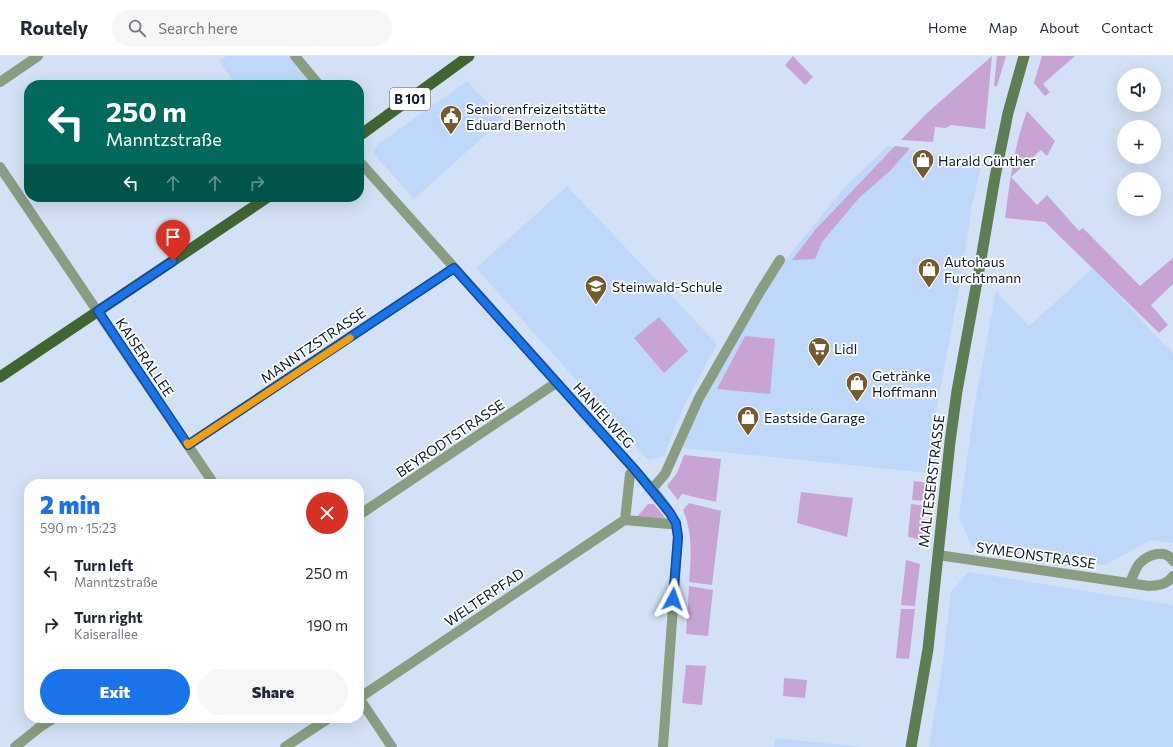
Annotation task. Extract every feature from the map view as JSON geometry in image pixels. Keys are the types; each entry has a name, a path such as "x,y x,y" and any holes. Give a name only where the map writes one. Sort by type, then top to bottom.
{"main road":[{"name":"B 101","path":"364,131 469,56"},
{"name":"MALTESERSTRASSE","path":"911,747 928,649 952,423 992,191 1008,113 1024,56"},
{"path":"0,377 261,202"}],"street":[{"path":"0,82 38,56"},
{"path":"295,56 315,80"},
{"name":"KAISERALLEE","path":"0,167 211,479"},
{"name":"HANIELWEG","path":"364,168 652,489 676,523 678,537 663,747"},
{"path":"652,489 665,474 699,398 739,326 780,260"},
{"name":"MANNTZSTRASSE","path":"188,445 454,268"},
{"name":"BEYRODTSTRASSE","path":"364,512 556,383"},
{"path":"635,470 630,474 625,520 669,524 676,523"},
{"name":"WELTERPFAD","path":"364,695 625,520"},
{"path":"1130,582 1139,564 1149,556 1157,554 1165,555 1173,561"},
{"name":"SYMEONSTRASSE","path":"938,555 1149,586 1161,585 1169,582 1173,576"},
{"path":"364,705 392,747"},
{"path":"15,747 46,723"},
{"path":"285,747 321,723"}],"shaded area":[{"path":"227,56 291,56 310,80 232,80 219,61"},
{"path":"793,56 813,77 805,85 785,65"},
{"path":"992,56 985,129 951,125 946,128 935,127 933,142 901,140 927,113"},
{"path":"997,56 1006,56 997,86 994,86"},
{"path":"1042,56 1075,56 1043,84 1050,92 1045,96 1034,83"},
{"path":"467,81 503,119 414,199 373,153 378,144"},
{"path":"1027,111 1055,141 1047,156 1041,150 1011,177 1016,150"},
{"path":"888,146 982,162 972,205 961,278 936,412 929,473 682,448 704,397 727,354 784,262 844,188"},
{"path":"895,146 910,148 891,170 859,198 822,242 815,259 792,260 815,230"},
{"path":"1011,177 1037,205 1047,195 1079,231 1083,228 1140,286 1173,258 1173,284 1151,305 1168,325 1159,333 1045,222 1005,218"},
{"name":"Steinwald-Schule","path":"567,186 717,344 684,406 664,456 648,460 476,268"},
{"path":"1093,268 1173,354 1173,543 1151,540 1105,565 972,547 959,517 974,409 996,291 1029,326"},
{"path":"659,317 688,351 664,373 634,338"},
{"path":"745,336 775,339 770,394 717,389"},
{"path":"684,455 721,459 716,502 682,494 678,500 667,486 677,473"},
{"path":"914,481 928,483 926,501 912,500"},
{"path":"801,492 853,498 847,537 797,523"},
{"path":"689,503 721,511 712,585 689,582 691,554 690,536 683,510"},
{"path":"648,504 654,504 666,519 636,518"},
{"path":"911,504 926,506 922,540 908,537"},
{"path":"906,560 920,564 915,606 901,605"},
{"path":"968,572 1173,605 1173,747 929,747 943,661 951,592"},
{"path":"689,586 713,590 708,636 686,634"},
{"path":"901,609 915,609 909,659 896,658"},
{"path":"686,665 706,666 702,705 682,703"},
{"path":"784,678 807,680 805,698 783,696"},
{"path":"775,738 861,747 774,747"}],"slow traffic":[{"path":"187,443 188,445 350,338"}],"place":[{"name":"Seniorenfreizeitstätte Eduard Bernoth","path":"451,136"},
{"name":"Harald Günther","path":"923,180"},
{"name":"Autohaus Furchtmann","path":"929,288"},
{"name":"Steinwald-Schule","path":"596,306"},
{"name":"Lidl","path":"819,368"},
{"name":"Getränke Hoffmann","path":"857,402"},
{"name":"Eastside Garage","path":"748,436"}],"route":[{"path":"173,261 98,311 188,445 454,268 652,489 670,513 676,523 678,537 673,599"}]}
